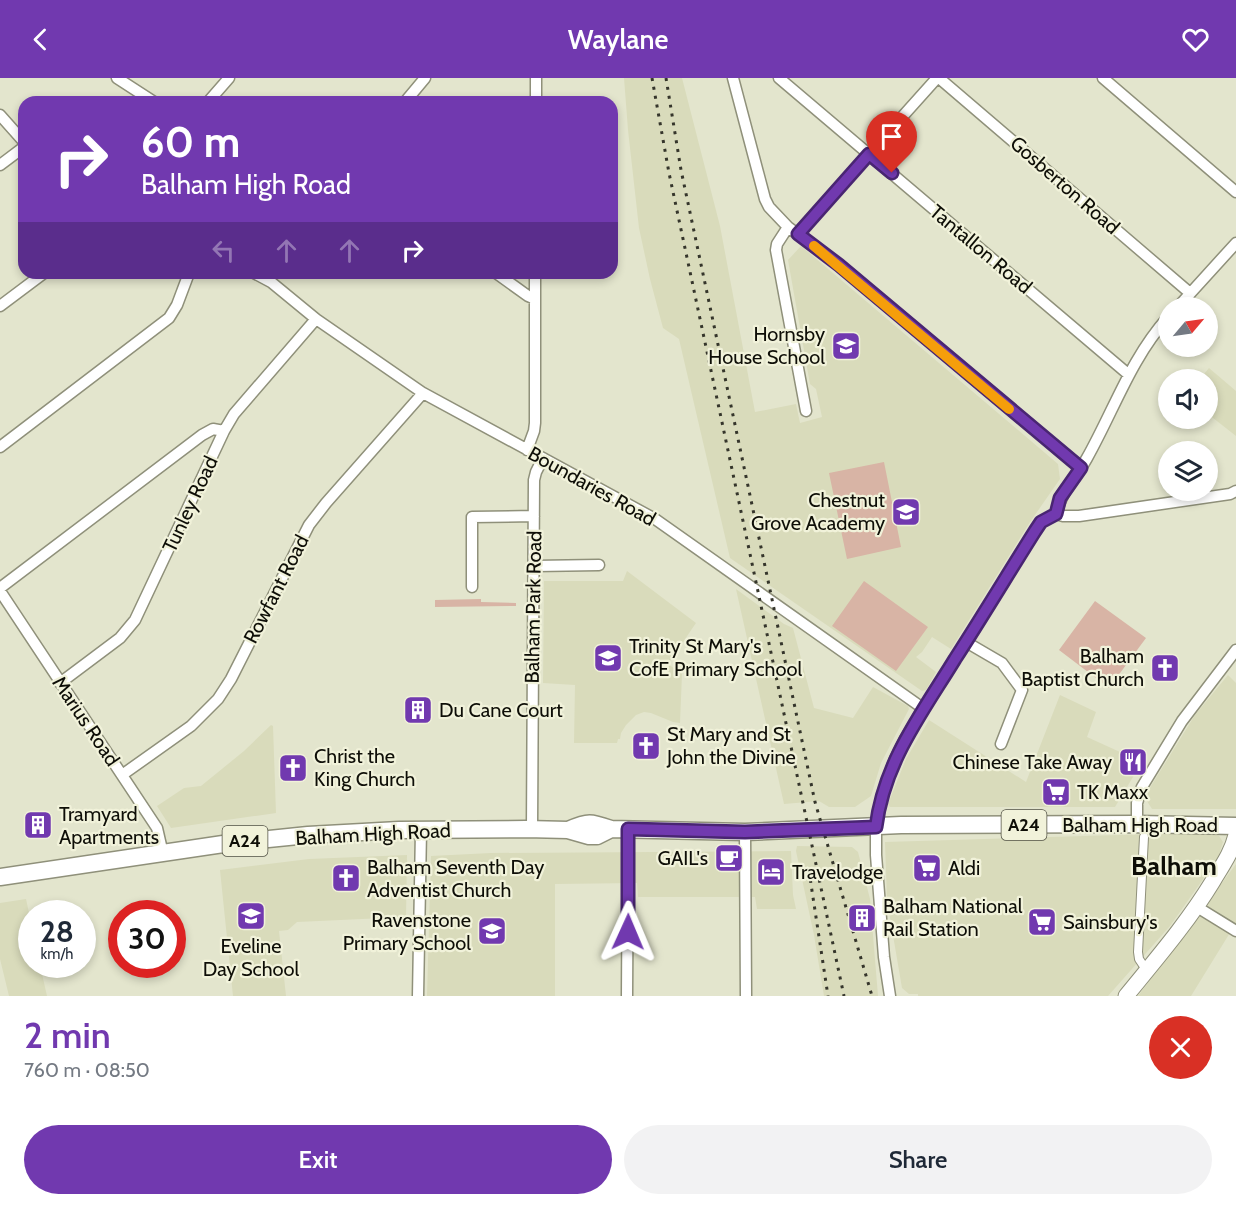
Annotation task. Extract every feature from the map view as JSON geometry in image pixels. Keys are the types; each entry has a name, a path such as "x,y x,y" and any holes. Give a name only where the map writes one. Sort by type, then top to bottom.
{"highway":[{"name":"Balham High Road","path":"0,876 308,835 420,830 568,830 592,822 611,829 745,832 876,827 1140,830 1236,826"}],"main road":[{"path":"1133,993 1197,907 1228,856 1236,835"}],"street":[{"path":"117,78 145,96"},
{"path":"213,96 229,78"},
{"path":"410,96 424,78"},
{"path":"536,78 536,96"},
{"path":"733,78 765,199 775,214 1081,468"},
{"name":"Tantallon Road","path":"779,78 1128,374"},
{"path":"798,234 938,78"},
{"name":"Gosberton Road","path":"938,78 1190,293"},
{"path":"1103,78 1236,192"},
{"path":"0,115 18,135"},
{"path":"0,165 18,152"},
{"path":"788,226 776,250 806,411"},
{"path":"1187,297 1236,243"},
{"path":"0,306 36,279"},
{"path":"0,447 169,318 177,305 187,279"},
{"name":"Boundaries Road","path":"265,279 316,319 423,393 655,519 924,709"},
{"path":"505,279 535,299"},
{"path":"527,450 535,423 535,279"},
{"name":"Tunley Road","path":"60,683 120,638 135,620 224,431 246,400 316,319"},
{"path":"1056,514 1060,498 1081,468 1128,374 1158,329"},
{"name":"Rowfant Road","path":"122,775 191,726 211,708 231,679 309,525 423,393"},
{"path":"0,589 202,435 213,429 224,431"},
{"name":"Balham Park Road","path":"531,829 534,476 543,458"},
{"path":"890,996 877,875 876,827 881,800 895,759 1041,522 1056,514 1079,516 1230,494 1236,491"},
{"path":"472,587 472,517 534,516"},
{"path":"535,566 599,565"},
{"name":"Marius Road","path":"0,589 160,832 163,854"},
{"path":"966,642 1002,663 1022,690 1001,744"},
{"path":"1148,972 1139,960 1137,952 1140,830 1137,803 1142,788 1182,721 1236,650"},
{"path":"627,996 628,829"},
{"path":"418,996 420,830"},
{"path":"745,832 746,996"},
{"path":"1197,907 1236,931"}],"shaded area":[{"path":"624,78 682,78 720,226 755,412 796,404 800,423 822,417 816,389 810,384 788,260 801,246 1058,464 1060,479 1030,522 951,649 932,637 916,657 936,672 926,690 922,691 730,558 679,339 663,328 650,279 639,228"},
{"path":"1218,376 1236,391 1236,436 1218,422"},
{"path":"884,462 901,547 847,559 829,473"},
{"name":"Trinity St Mary's CofE Primary School","path":"627,571 696,623 668,664 682,674 680,723 644,712 636,715 626,725 617,743 574,743 575,685 543,683 544,581 623,581"},
{"path":"864,581 928,627 896,671 832,626"},
{"path":"736,589 793,628 814,708 853,718 873,687 908,706 909,709 881,763 871,796 855,807 829,807 819,801 784,804"},
{"path":"481,599 481,602 516,603 516,606 435,607 435,600"},
{"path":"1095,601 1146,638 1109,688 1059,650"},
{"path":"1228,675 1236,683 1236,809 1152,809 1145,798 1151,786 1195,715"},
{"path":"1060,695 1096,712 1087,737 1142,762 1115,807 890,807 888,804 906,759 929,720 1026,782"},
{"path":"271,725 273,726 276,813 171,828 157,806 184,788 201,786 244,751"},
{"path":"1213,834 1219,836 1223,842 1218,858 1170,926 1108,996 918,996 918,994 909,994 902,988 887,900 885,842"},
{"path":"797,846 852,847 858,852 870,899 878,996 824,996 796,851"},
{"path":"791,851 796,909 757,909 755,897 638,897 637,883 555,884 555,996 427,996 431,856 491,853"},
{"path":"407,855 406,917 297,922 288,930 279,931 286,996 233,996 220,870 309,859"},
{"path":"1236,864 1236,923 1191,996 1138,996"},
{"path":"18,900 18,978 43,978 47,996 9,996 0,959 0,903"}],"railway":[{"path":"652,78 669,173 844,996"},
{"path":"666,78 681,170 815,802 872,996"},
{"path":"809,871 828,996"}],"slow traffic":[{"path":"814,246 1009,409"}],"place":[{"name":"Hornsby House School","path":"846,346"},
{"name":"Chestnut Grove Academy","path":"906,512"},
{"name":"Trinity St Mary's CofE Primary School","path":"608,658"},
{"name":"Balham Baptist Church","path":"1165,668"},
{"name":"Du Cane Court","path":"418,710"},
{"name":"St Mary and St John the Divine","path":"646,746"},
{"name":"Chinese Take Away","path":"1133,762"},
{"name":"Christ the King Church","path":"293,768"},
{"name":"TK Maxx","path":"1056,792"},
{"name":"Tramyard Apartments","path":"38,825"},
{"name":"GAIL's","path":"729,858"},
{"name":"Aldi","path":"927,868"},
{"name":"Travelodge","path":"771,872"},
{"name":"Balham Seventh Day Adventist Church","path":"346,878"},
{"name":"Eveline Day School","path":"251,916"},
{"name":"Balham National Rail Station","path":"862,918"},
{"name":"Sainsbury's","path":"1042,922"},
{"name":"Ravenstone Primary School","path":"492,931"}],"district":[{"name":"Balham","path":"1174,866"}],"route":[{"path":"628,932 628,829 745,832 876,827 879,805 886,782 905,739 1035,531 1041,522 1056,514 1060,498 1081,468 839,265 798,234 869,154 892,173"}]}
